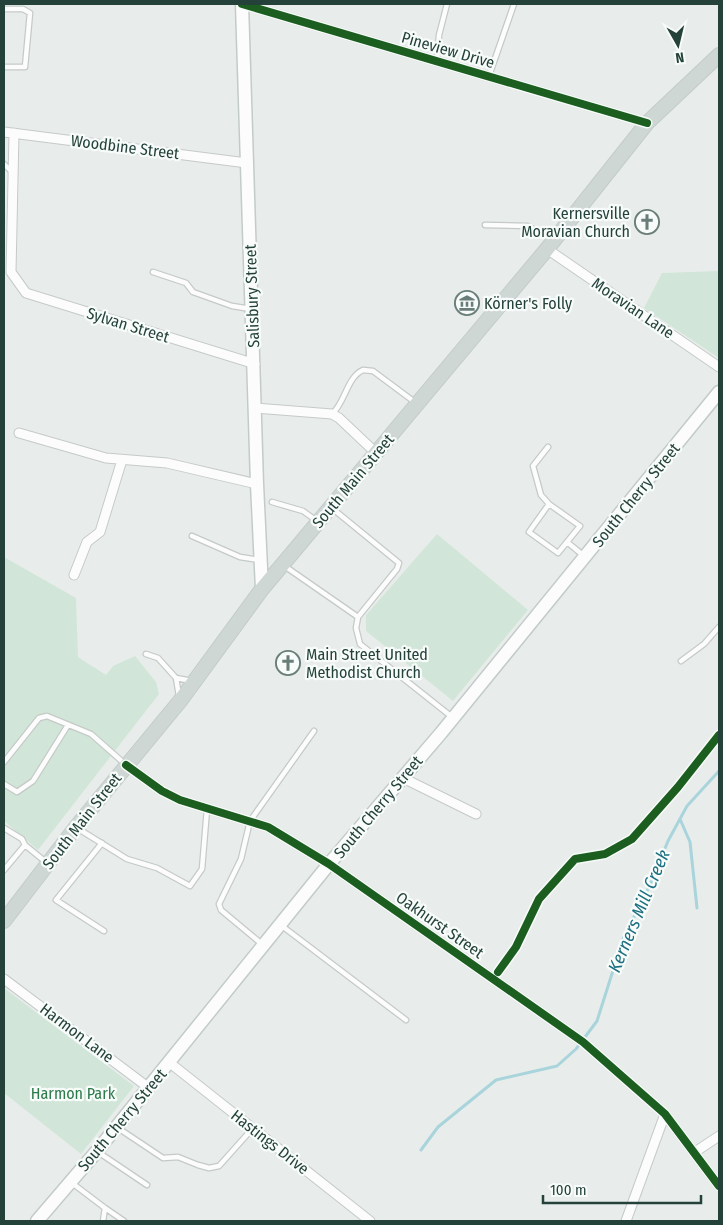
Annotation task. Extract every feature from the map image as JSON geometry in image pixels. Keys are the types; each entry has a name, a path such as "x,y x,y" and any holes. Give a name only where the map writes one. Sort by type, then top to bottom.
{"main road":[{"name":"Salisbury Street","path":"242,4 262,588"},
{"name":"South Main Street","path":"4,919 126,764 180,701 262,588 550,244 647,123 719,55"},
{"name":"South Cherry Street","path":"41,1220 170,1063 329,864 454,717 719,392"}],"street":[{"name":"Pineview Drive","path":"242,4 647,123"},
{"name":"Woodbine Street","path":"4,132 247,163"},
{"path":"13,173 14,133"},
{"name":"Sylvan Street","path":"13,173 11,272 26,293 255,364"},
{"name":"Moravian Lane","path":"550,244 719,367"},
{"path":"255,408 332,414 339,418 376,453"},
{"path":"19,433 106,458 167,463 257,484"},
{"path":"74,576 87,542 100,532 122,460"},
{"name":"Oakhurst Street","path":"126,764 162,791 180,800 268,827 329,864 571,1033 596,1052 665,1114 719,1186"},
{"path":"403,778 476,814"},
{"name":"Harmon Lane","path":"4,979 149,1088"},
{"name":"Hastings Drive","path":"170,1063 370,1221"},
{"path":"626,1221 665,1114"},
{"path":"695,1152 719,1136"}],"lane":[{"path":"437,61 439,35 447,4"},
{"path":"489,76 514,4"},
{"path":"4,9 23,7 30,13 25,67 4,67"},
{"path":"4,164 13,173"},
{"path":"485,225 528,226 550,244"},
{"path":"153,272 186,282 193,292 232,306 253,309"},
{"path":"332,414 340,405 355,375 363,370 373,371 417,404"},
{"path":"548,447 533,466 541,495 549,504 580,526 558,553 529,532 549,504"},
{"path":"272,502 303,511 318,522"},
{"path":"331,507 399,562 397,570 358,617 356,628 360,644 454,717"},
{"path":"192,536 240,557 261,560"},
{"path":"568,542 585,557"},
{"path":"282,564 358,617"},
{"path":"681,661 704,644 719,627"},
{"path":"146,654 158,658 176,678 180,701"},
{"path":"176,678 193,681"},
{"path":"4,762 39,718 47,716 91,734 126,764"},
{"path":"4,784 17,792 33,781 68,725"},
{"path":"264,946 221,910 219,904 241,859 250,821 314,731"},
{"path":"76,827 128,859 157,868 190,886 202,869 207,808"},
{"path":"4,828 22,839 24,844 48,864"},
{"path":"102,843 56,900 104,931"},
{"path":"4,870 24,844"},
{"path":"280,925 406,1020"},
{"path":"117,1127 163,1158 178,1157 209,1168 219,1166 253,1128"},
{"path":"97,1151 147,1185"},
{"path":"71,1182 124,1221"},
{"path":"103,1221 105,1208"}],"green space":[{"path":"719,271 719,358 644,308 662,273"},
{"path":"437,534 528,610 453,701 366,631 366,615"},
{"path":"4,557 76,598 78,657 106,675 113,666 135,656 156,682 159,694 38,850 4,821"},
{"name":"Harmon Park","path":"4,988 134,1086 81,1154 4,1093"}],"waterway":[{"name":"Kerners Mill Creek","path":"421,1150 438,1127 496,1080 557,1066 576,1049 597,1021 623,939 650,885 668,841 687,806 719,771"},
{"path":"680,819 690,842 697,908"}],"cycle path":[{"path":"242,4 647,123"},
{"path":"498,972 516,947 539,899 575,859 605,854 632,839 678,787 719,735"},
{"path":"126,765 162,791 180,800 268,827 329,864 583,1042 665,1114 719,1186"}],"place":[{"name":"Kernersville Moravian Church","path":"647,222"},
{"name":"Körner's Folly","path":"467,303"},
{"name":"Main Street United Methodist Church","path":"288,663"}]}
